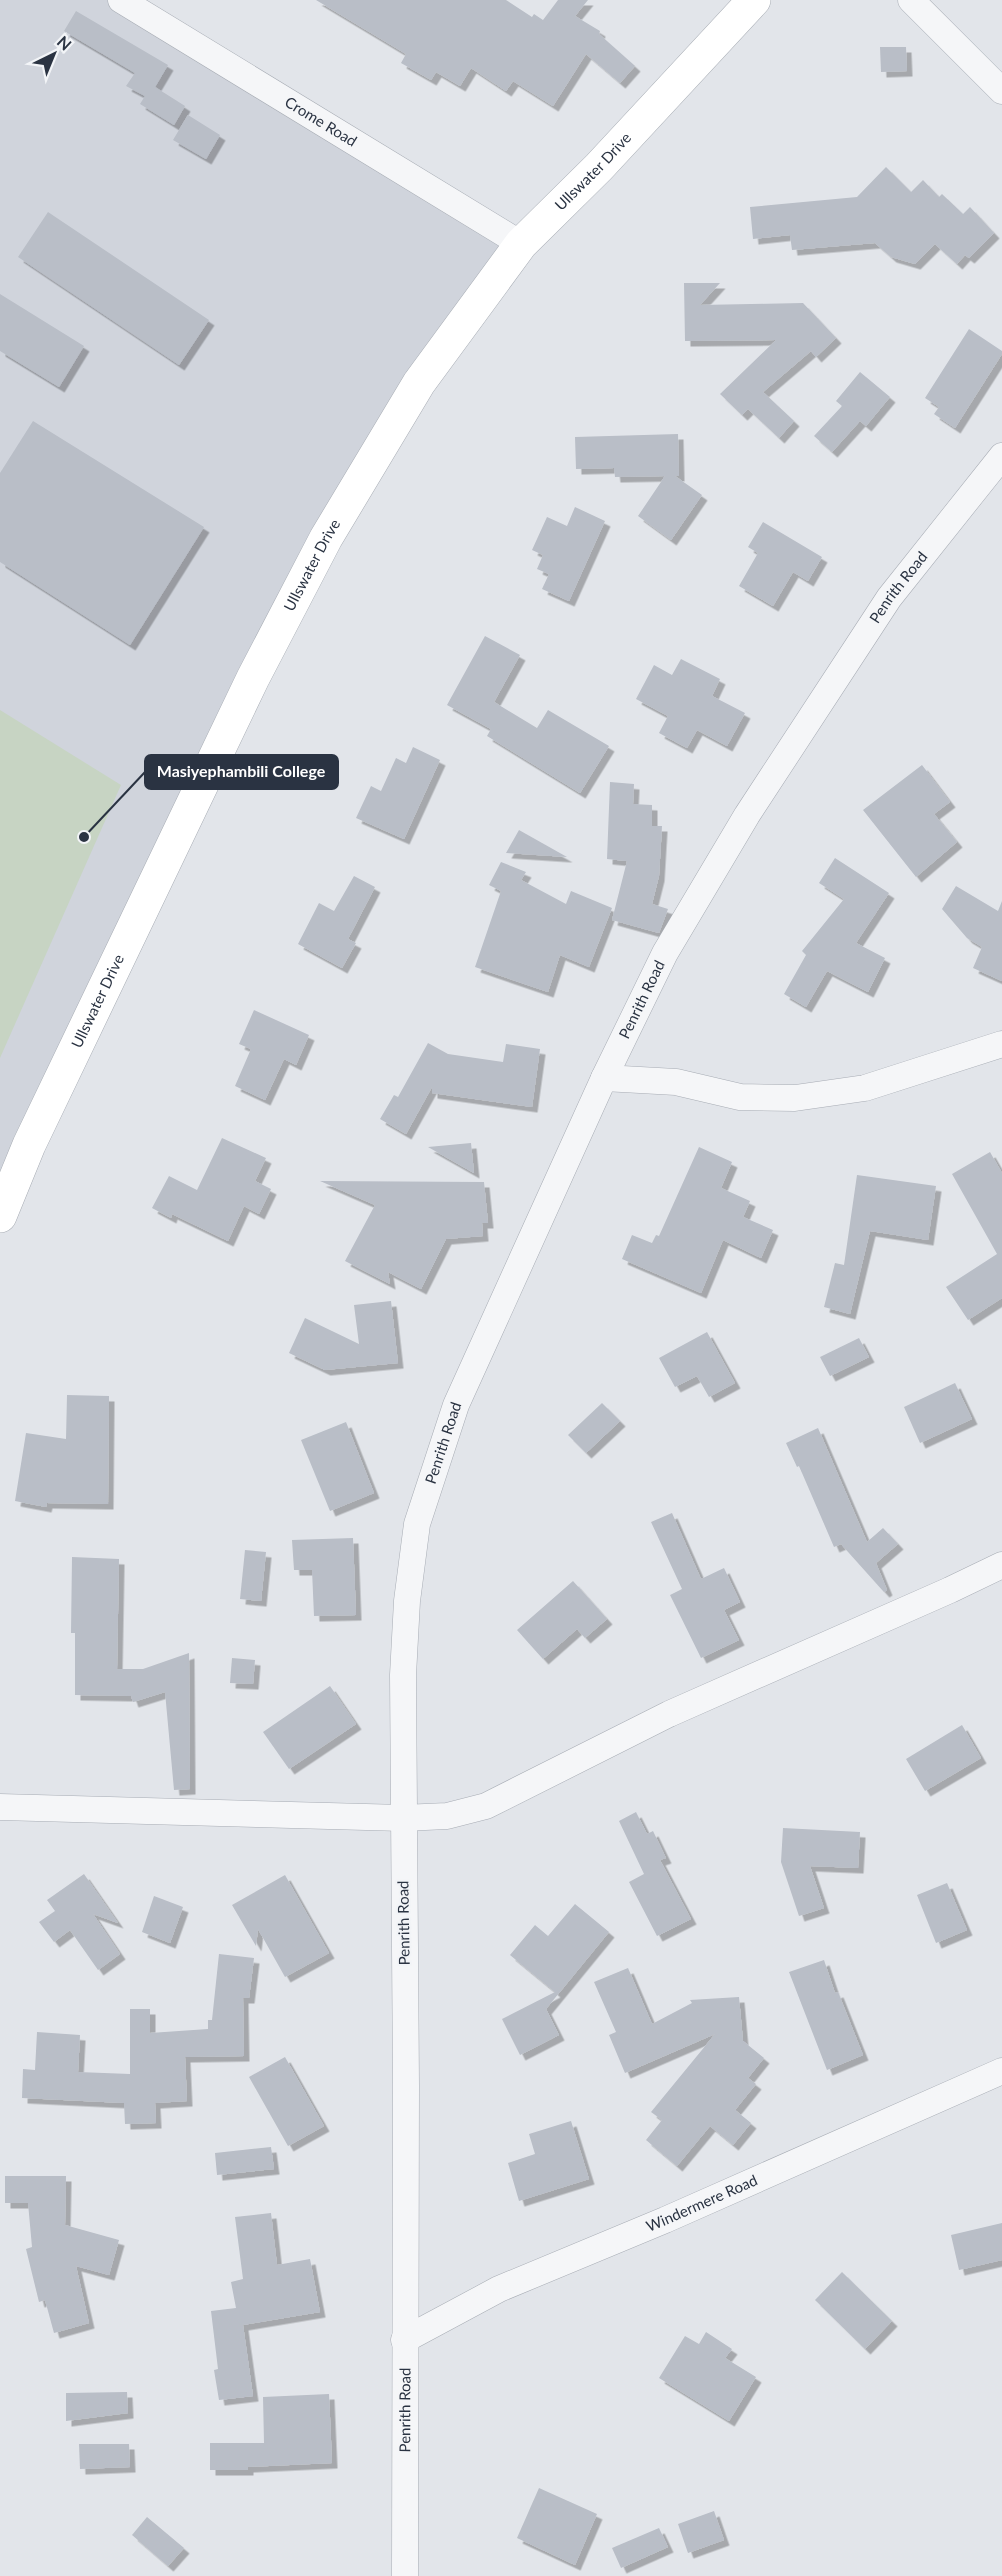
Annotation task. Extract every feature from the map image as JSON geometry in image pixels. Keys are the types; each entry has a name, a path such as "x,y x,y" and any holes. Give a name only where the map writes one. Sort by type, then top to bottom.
{"street":[{"name":"Crome Road","path":"121,0 521,244"},
{"name":"Ullswater Drive","path":"0,1216 29,1145 253,678 326,538 419,383 521,244 599,167 754,0"},
{"path":"911,0 1002,91"},
{"name":"Penrith Road","path":"405,2576 406,2085 403,1675 407,1601 417,1524 456,1405 604,1078 665,953 747,815 889,598 1002,456"},
{"path":"604,1078 676,1082 740,1097 795,1098 865,1088 1002,1044"},
{"path":"0,1807 403,1818 447,1816 486,1806 669,1714 1002,1565"},
{"name":"Windermere Road","path":"404,2340 499,2289 665,2220 1002,2071"}],"shaded area":[{"path":"0,0 107,0 510,246 413,378 0,1180"}],"green space":[{"path":"0,710 121,785 0,1058"}],"building":[{"path":"316,0 506,0 532,17 534,14 543,20 558,0 588,0 575,16 600,31 599,34 635,66 620,83 586,54 553,106 513,81 506,91 471,68 460,86 436,72 431,80 401,63 406,54"},
{"path":"76,11 168,65 155,87 185,106 174,125 140,104 145,96 126,86 135,73 64,31"},
{"path":"880,47 906,47 907,71 881,72"},
{"path":"188,115 220,135 206,159 173,140"},
{"path":"886,167 911,192 923,180 939,197 942,194 963,214 970,207 994,233 969,258 965,255 957,264 935,244 915,264 891,257 875,243 792,250 790,235 753,239 750,207 857,197"},
{"path":"48,212 209,320 179,365 18,257"},
{"path":"684,283 720,283 700,305 803,303 836,338 816,357 811,351 763,392 794,421 779,438 748,409 742,415 720,394 776,340 685,341"},
{"path":"0,294 84,346 59,387 0,351"},
{"path":"969,329 1002,351 1002,354 955,428 934,414 939,407 925,398"},
{"path":"860,372 890,397 866,426 860,421 832,452 814,436 842,406 836,401"},
{"path":"33,421 204,527 130,645 0,562 0,473"},
{"path":"678,434 679,476 675,476 702,495 671,540 638,516 665,476 615,477 614,468 576,469 575,437"},
{"path":"575,507 605,521 569,601 542,589 549,574 537,569 543,555 532,550 547,517 567,526"},
{"path":"763,522 822,557 808,581 793,572 773,606 739,586 758,553 748,547"},
{"path":"485,636 520,655 494,702 537,728 548,710 609,746 580,793 487,736 491,729 447,705"},
{"path":"681,659 720,679 712,696 745,713 727,746 697,730 687,748 659,733 668,716 636,699 654,665 672,675"},
{"path":"413,747 440,760 404,839 356,818 371,786 381,791 396,758 406,763"},
{"path":"922,765 950,802 934,814 957,842 916,877 863,810"},
{"path":"610,782 634,784 633,804 652,805 652,826 662,826 659,876 652,904 668,909 659,933 612,920 627,861 607,859"},
{"path":"519,830 567,857 506,853"},
{"path":"835,858 889,893 856,943 885,958 868,992 827,971 806,1007 784,994 806,955 802,951 844,899 819,883"},
{"path":"501,862 526,872 521,880 566,904 571,891 612,908 589,967 560,955 548,992 475,967 501,891 489,885"},
{"path":"354,876 375,887 348,939 356,943 342,968 298,944 319,903 334,911"},
{"path":"956,886 998,911 1002,901 1002,981 973,968 982,947 967,938 942,909"},
{"path":"254,1010 309,1035 296,1065 284,1059 265,1100 235,1086 251,1049 239,1044"},
{"path":"428,1043 448,1054 503,1062 506,1044 540,1049 532,1107 432,1093 432,1087 406,1134 380,1119 394,1095 398,1097"},
{"path":"222,1138 266,1158 255,1181 271,1189 259,1214 244,1206 228,1241 172,1214 171,1218 152,1208 169,1176 197,1190"},
{"path":"471,1143 474,1173 428,1147"},
{"path":"699,1147 732,1162 721,1188 750,1201 743,1217 773,1230 761,1258 723,1240 701,1293 622,1259 632,1235 652,1243 656,1235 659,1236"},
{"path":"990,1152 1002,1173 1002,1298 968,1320 946,1287 997,1254 952,1174"},
{"path":"857,1175 936,1186 928,1240 870,1231 850,1314 824,1307 835,1263 844,1265"},
{"path":"320,1181 484,1182 488,1223 482,1223 483,1236 446,1239 421,1289 388,1272 390,1284 345,1261 375,1205"},
{"path":"391,1301 398,1363 325,1370 289,1353 305,1318 359,1344 354,1305"},
{"path":"707,1332 735,1383 709,1397 697,1376 675,1387 659,1358"},
{"path":"859,1338 869,1357 830,1376 820,1357"},
{"path":"955,1383 972,1419 920,1443 904,1407"},
{"path":"67,1395 109,1396 108,1504 47,1503 46,1507 15,1501 26,1433 66,1439"},
{"path":"602,1403 620,1421 586,1453 568,1435"},
{"path":"346,1422 374,1493 330,1511 301,1440"},
{"path":"818,1428 867,1542 883,1528 898,1544 876,1563 887,1590 884,1592 841,1544 834,1547 799,1466 797,1467 786,1443"},
{"path":"672,1513 701,1579 724,1568 740,1602 724,1610 739,1640 701,1658 670,1595 682,1589 651,1522"},
{"path":"353,1538 356,1615 314,1616 312,1570 294,1570 292,1540"},
{"path":"245,1550 266,1552 261,1601 240,1599"},
{"path":"72,1557 119,1559 117,1669 143,1669 189,1653 190,1789 174,1790 165,1692 133,1702 131,1696 75,1695 75,1633 71,1633"},
{"path":"573,1581 607,1619 585,1638 577,1629 543,1659 517,1630"},
{"path":"232,1658 255,1660 253,1684 230,1683"},
{"path":"330,1686 356,1724 289,1769 263,1732"},
{"path":"962,1725 981,1758 925,1791 906,1759"},
{"path":"636,1812 647,1834 653,1831 666,1858 660,1860 691,1919 657,1936 629,1882 644,1874 619,1821"},
{"path":"783,1828 860,1832 858,1868 810,1866 824,1908 799,1916 781,1862"},
{"path":"84,1874 118,1923 93,1914 120,1954 98,1970 70,1930 54,1942 39,1922 55,1911 47,1900"},
{"path":"285,1875 329,1953 285,1977 258,1929 256,1946 232,1905"},
{"path":"947,1883 967,1930 936,1943 917,1895"},
{"path":"154,1896 183,1907 170,1943 142,1932"},
{"path":"575,1904 609,1932 546,2009 559,2035 520,2055 502,2019 555,1992 510,1955 535,1925 548,1936"},
{"path":"219,1954 254,1958 249,1998 243,1998 244,2056 185,2057 187,2101 155,2103 156,2123 125,2124 124,2103 22,2098 23,2069 35,2070 37,2032 80,2035 78,2072 130,2074 130,2009 150,2009 150,2033 208,2029 208,2020 212,2020"},
{"path":"824,1960 835,1993 838,1992 863,2055 827,2070 789,1972"},
{"path":"628,1968 652,2024 692,2003 690,2000 739,1997 743,2041 764,2058 748,2078 756,2084 735,2110 751,2123 733,2145 710,2126 677,2166 646,2140 662,2120 651,2112 715,2034 625,2073 609,2035 616,2032 594,1982"},
{"path":"285,2057 324,2126 288,2146 249,2077"},
{"path":"571,2121 589,2179 519,2201 508,2163 535,2154 529,2134"},
{"path":"271,2147 274,2169 217,2175 215,2153"},
{"path":"5,2176 66,2176 65,2225 119,2240 109,2275 76,2266 89,2323 54,2333 45,2300 39,2302 26,2249 32,2247 28,2203 5,2203"},
{"path":"271,2213 277,2265 310,2259 320,2312 243,2325 253,2396 219,2400 214,2370 218,2369 211,2311 236,2308 231,2282 243,2279 235,2217"},
{"path":"1002,2223 1002,2260 959,2270 951,2235"},
{"path":"842,2272 892,2321 865,2349 815,2300"},
{"path":"706,2332 732,2349 725,2358 756,2377 729,2421 659,2378 685,2336 699,2344"},
{"path":"127,2392 128,2413 66,2421 66,2393"},
{"path":"329,2394 332,2463 248,2467 248,2470 210,2470 210,2443 264,2443 263,2397"},
{"path":"79,2444 129,2444 130,2467 80,2469"},
{"path":"539,2488 597,2514 575,2565 517,2538"},
{"path":"714,2511 724,2540 688,2553 678,2524"},
{"path":"147,2517 184,2548 168,2566 132,2535"},
{"path":"659,2528 668,2547 621,2568 612,2548"}],"place":[{"name":"Masiyephambili College","path":"84,837"}]}
